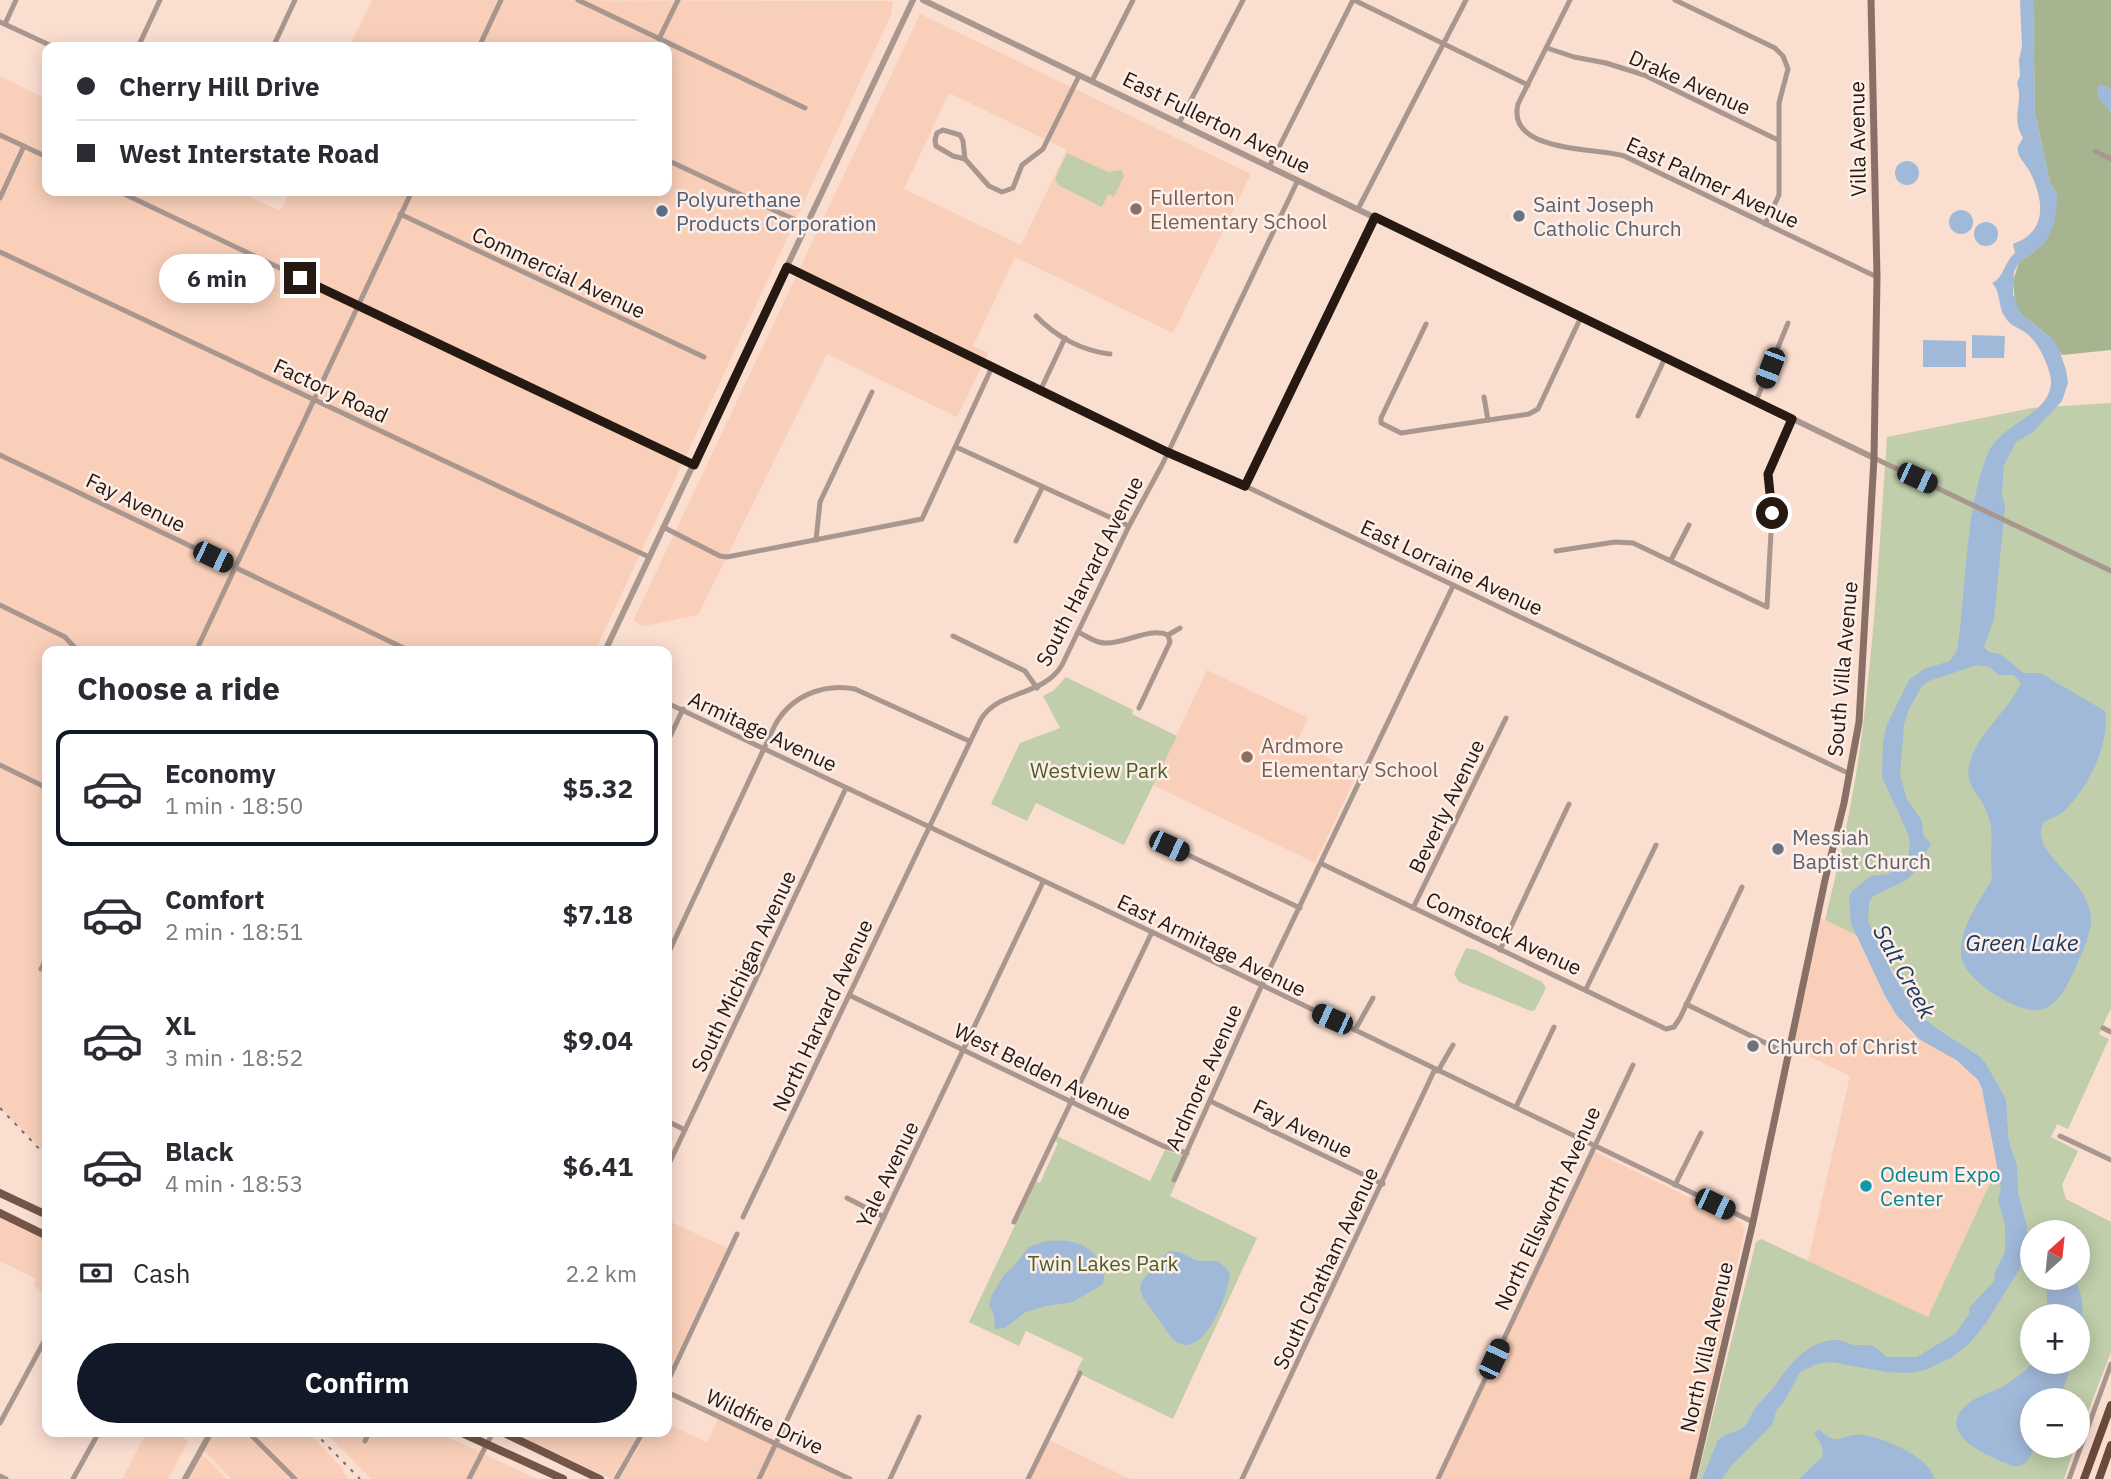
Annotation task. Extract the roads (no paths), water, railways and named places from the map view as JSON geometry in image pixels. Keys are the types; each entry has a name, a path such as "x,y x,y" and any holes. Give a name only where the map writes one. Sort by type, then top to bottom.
{"highway":[{"path":"2084,1479 2111,1405"},
{"path":"2099,1479 2111,1445"}],"main road":[{"name":"Villa Avenue","path":"1871,0 1877,277"},
{"name":"South Villa Avenue","path":"1754,1223 1859,722 1874,458 1877,277"},
{"path":"0,1192 42,1213"},
{"path":"2,1214 42,1234"},
{"name":"North Villa Avenue","path":"1693,1479 1754,1223"},
{"path":"471,1437 563,1479"},
{"path":"512,1437 600,1479"}],"street":[{"path":"16,0 2,23 43,42"},
{"path":"140,42 160,0"},
{"path":"275,42 295,0"},
{"path":"481,42 501,0"},
{"path":"578,0 667,42"},
{"path":"659,38 678,0"},
{"path":"607,646 913,0"},
{"name":"East Fullerton Avenue","path":"923,0 1874,458"},
{"path":"1092,81 1133,0"},
{"path":"1179,124 1243,0"},
{"path":"1269,167 1354,0 1528,85 1570,0"},
{"path":"1358,209 1466,0"},
{"path":"1675,0 1775,48 1783,55 1788,69 1779,103 1779,195 1765,223"},
{"path":"672,44 804,108"},
{"name":"Drake Avenue","path":"1547,48 1644,75 1778,140"},
{"path":"965,159 960,135 943,130 937,133 936,146 953,156 965,159 989,186 1002,192 1013,188 1023,165 1043,149 1079,76"},
{"name":"East Palmer Avenue","path":"1528,85 1516,111 1521,128 1530,136 1558,145 1624,156 1877,277"},
{"path":"0,135 42,155"},
{"path":"0,198 24,146"},
{"path":"2095,152 2111,159"},
{"path":"672,162 808,226"},
{"name":"South Harvard Avenue","path":"929,827 969,741 989,707 1037,688 1058,672 1298,180"},
{"path":"129,196 694,465"},
{"path":"198,646 409,196"},
{"name":"Commercial Avenue","path":"400,214 704,357"},
{"path":"1245,486 1375,217"},
{"name":"Factory Road","path":"0,252 649,557"},
{"name":"East Lorraine Avenue","path":"787,267 1167,452 1245,486 1850,774"},
{"path":"1036,316 1051,332 1096,353 1110,354"},
{"path":"1426,324 1381,423 1401,433 1529,414 1538,409 1581,317"},
{"path":"1756,401 1788,323"},
{"path":"1041,389 1065,338"},
{"path":"1638,416 1665,358"},
{"path":"663,527 727,557 922,519 992,367"},
{"path":"816,540 820,502 872,392"},
{"path":"1484,397 1488,420"},
{"path":"1556,551 1633,542 1767,607 1772,513 1768,474 1792,419"},
{"path":"956,447 1129,526"},
{"name":"Fay Avenue","path":"0,454 400,646"},
{"path":"1874,458 2111,571"},
{"path":"1016,541 1042,488"},
{"path":"1671,560 1689,526"},
{"path":"1322,864 1453,586"},
{"path":"0,605 65,637 73,646"},
{"path":"1078,632 1106,643 1159,633 1168,635 1180,628"},
{"path":"1139,708 1170,642 1168,635"},
{"path":"953,636 1026,671 1037,688"},
{"path":"672,945 780,716 798,699 833,687 855,689 969,741"},
{"name":"Armitage Avenue","path":"672,705 846,788"},
{"path":"672,732 683,709"},
{"name":"Beverly Avenue","path":"1413,908 1506,719"},
{"path":"0,765 42,786"},
{"name":"East Armitage Avenue","path":"846,788 1152,932 1754,1223"},
{"name":"South Michigan Avenue","path":"672,1157 846,788"},
{"path":"1500,950 1570,804"},
{"name":"North Harvard Avenue","path":"743,1217 929,827"},
{"path":"1587,989 1656,845"},
{"path":"1169,846 1300,908"},
{"name":"Comstock Avenue","path":"1322,864 1666,1029 1674,1027 1686,1004"},
{"name":"Ardmore Avenue","path":"1174,1180 1261,987 1322,864"},
{"name":"Yale Avenue","path":"759,1479 1043,882"},
{"path":"1742,887 1686,1004 1790,1055"},
{"path":"1014,1222 1152,932"},
{"name":"West Belden Avenue","path":"849,995 1163,1146 1186,1153"},
{"path":"1355,1030 1373,998"},
{"path":"1516,1107 1553,1027"},
{"path":"2103,1028 2111,1032"},
{"name":"South Chatham Avenue","path":"1242,1479 1437,1070 1453,1045"},
{"name":"North Ellsworth Avenue","path":"1438,1479 1633,1065"},
{"name":"Fay Avenue","path":"1210,1101 1383,1184"},
{"path":"672,1124 685,1130"},
{"path":"1675,1185 1701,1133"},
{"path":"2060,1136 2111,1160"},
{"path":"847,1199 884,1217"},
{"path":"0,1224 2,1214"},
{"path":"672,1372 737,1234"},
{"path":"0,1423 42,1345"},
{"path":"2069,1479 2111,1364"},
{"path":"1028,1479 1080,1373"},
{"name":"Wildfire Drive","path":"672,1394 850,1479"},
{"path":"890,1479 919,1416"},
{"path":"73,1479 96,1437"},
{"path":"185,1479 208,1437"},
{"path":"253,1437 292,1478"},
{"path":"365,1441 367,1437"},
{"path":"469,1479 490,1437"},
{"path":"616,1479 640,1437"},
{"path":"0,1476 6,1479"}],"water":[{"name":"Green Lake","path":"2020,0 2033,0 2035,114 2050,183 2057,194 2057,202 2054,224 2047,239 2042,246 2019,262 2014,272 2013,294 2021,314 2058,346 2068,383 2062,401 2032,433 2014,443 2004,461 2002,495 2005,507 1994,619 1984,647 1989,652 2000,654 2024,673 2040,673 2105,711 2104,738 2088,780 2063,812 2044,822 2041,834 2051,857 2082,892 2089,906 2090,928 2066,987 2055,1002 2043,1009 2028,1009 2004,1000 1980,983 1963,963 1963,934 1992,875 1990,822 1985,807 1972,788 1969,766 1977,746 2021,683 2014,675 1999,675 1990,667 1977,665 1929,681 1922,686 1908,711 1904,725 1900,775 1907,799 1922,821 1923,835 1931,844 1913,874 1905,881 1873,896 1869,903 1868,921 1892,972 1917,1012 1978,1055 2006,1099 2009,1142 2017,1166 2018,1192 2025,1220 2020,1220 2020,1266 1986,1323 1969,1344 1951,1358 1912,1373 1886,1372 1831,1362 1817,1364 1800,1372 1784,1402 1777,1409 1772,1425 1731,1466 1722,1479 1702,1479 1718,1440 1737,1431 1749,1421 1756,1407 1810,1348 1839,1340 1854,1345 1873,1346 1887,1357 1917,1357 1956,1333 1969,1314 1969,1308 1994,1281 1995,1272 2005,1252 2005,1225 1998,1200 2001,1187 1982,1089 1978,1080 1956,1060 1919,1039 1897,1016 1851,924 1849,897 1852,891 1871,876 1895,870 1908,856 1908,834 1882,777 1886,727 1909,680 1924,669 1950,661 1957,650 1975,498 1989,451 2004,433 2034,411 2049,394 2051,377 2039,348 2030,337 2007,320 1992,283 2015,253 2013,244 2032,232 2040,214 2035,183 2018,150 2023,138 2017,116 2017,83 2022,46"},
{"path":"2101,84 2111,89 2111,113 2098,97 2097,88"},
{"path":"1907,161 1916,164 1919,173 1916,182 1907,185 1898,182 1895,173 1898,164"},
{"path":"1961,210 1970,213 1973,222 1970,231 1961,234 1952,231 1949,222 1952,213"},
{"path":"1986,222 1995,225 1998,234 1995,243 1986,246 1977,243 1974,234 1977,225"},
{"path":"1972,335 2005,336 2004,358 1972,358"},
{"path":"1923,340 1966,341 1966,367 1923,367"},
{"path":"1046,1241 1072,1242 1087,1248 1102,1268 1103,1284 1073,1302 1026,1312 1005,1328 995,1329 994,1315 989,1305 992,1295 1004,1275 1029,1247"},
{"path":"1169,1251 1179,1252 1198,1261 1218,1261 1230,1275 1212,1324 1195,1343 1185,1345 1174,1340 1140,1290 1142,1281"},
{"path":"2047,1290 2080,1290 2081,1294 2082,1304 2047,1304"},
{"path":"2069,1374 2063,1388 2020,1388 2020,1458 2029,1458 2026,1463 2016,1467 1993,1458 1968,1443 1956,1424 1959,1414 1970,1402 2020,1375"},
{"path":"1819,1429 1836,1439 1856,1434 1894,1444 1925,1463 1934,1479 1799,1479 1823,1456 1822,1446 1814,1433"}],"waterway":[{"name":"Salt Creek","path":"2003,465 2015,442"}],"railway":[{"path":"0,1108 42,1152"},
{"path":"319,1437 360,1479"}],"place":[{"name":"Fullerton Elementary School","path":"1136,209"},
{"name":"Polyurethane Products Corporation","path":"662,211"},
{"name":"Saint Joseph Catholic Church","path":"1519,216"},
{"name":"Ardmore Elementary School","path":"1247,757"},
{"name":"Messiah Baptist Church","path":"1778,849"},
{"name":"Church of Christ","path":"1753,1046"},
{"name":"Odeum Expo Center","path":"1866,1186"}],"park label":[{"name":"Westview Park","path":"1099,770"},
{"name":"Twin Lakes Park","path":"1103,1263"}]}
